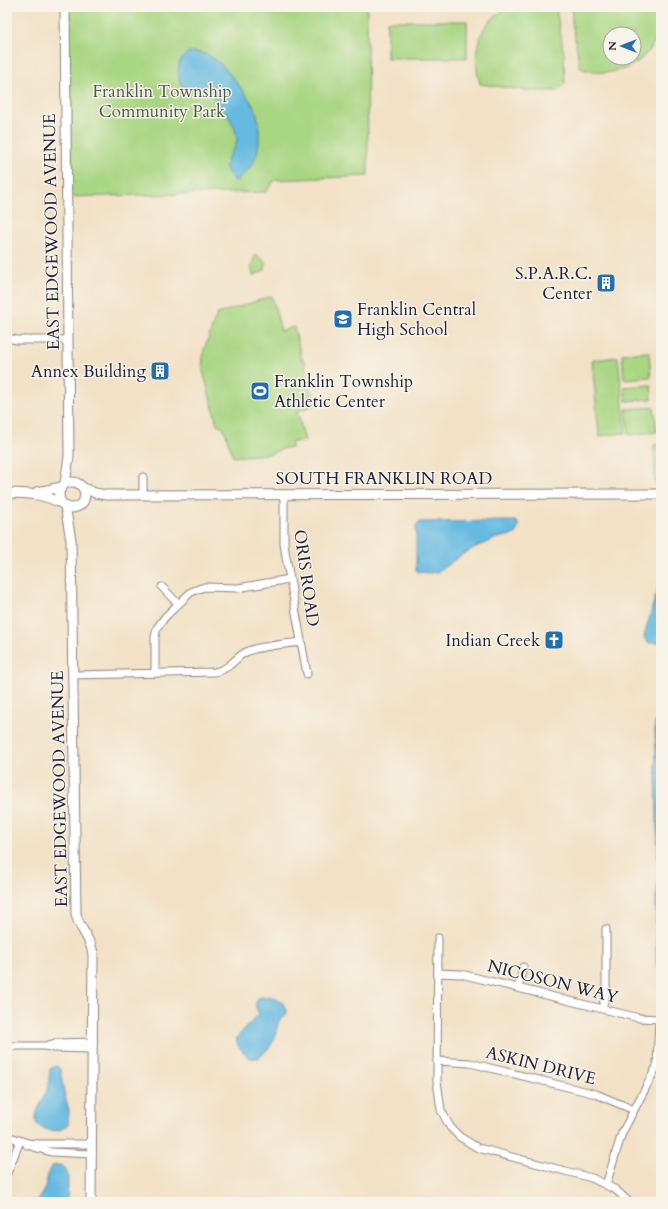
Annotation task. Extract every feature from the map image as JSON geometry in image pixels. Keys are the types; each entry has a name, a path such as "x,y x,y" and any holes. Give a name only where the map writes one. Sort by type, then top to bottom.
{"main road":[{"name":"EAST EDGEWOOD AVENUE","path":"65,7 69,456"},
{"path":"69,456 64,486 60,496 64,505 71,540"},
{"path":"69,456 85,497 79,505 73,520 71,540"},
{"path":"7,493 34,493 64,486 72,482 81,486"},
{"name":"SOUTH FRANKLIN ROAD","path":"81,486 95,493 106,495 661,494"},
{"path":"34,493 49,497 70,508 79,505"},
{"name":"SOUTH FRANKLIN ROAD","path":"79,505 106,495"},
{"name":"EAST EDGEWOOD AVENUE","path":"71,540 76,914 90,941 93,954 91,1202"}],"street":[{"path":"7,338 18,340 68,340"},
{"path":"143,477 143,495"},
{"name":"ORIS ROAD","path":"284,494 284,544 307,674"},
{"path":"155,673 156,633 160,622 189,594 199,588 238,588 290,578"},
{"path":"162,587 178,604"},
{"path":"73,675 217,672 230,666 244,653 251,650 301,642"},
{"path":"602,1009 606,993 606,929"},
{"path":"438,938 437,1081 441,1110 447,1122 460,1137 478,1148 587,1176 616,1190 629,1202"},
{"path":"518,988 523,967"},
{"name":"NICOSON WAY","path":"438,972 461,974 639,1018 660,1019"},
{"path":"606,1185 620,1138 657,1066 660,1019"},
{"path":"7,1046 46,1046 53,1048 93,1046"},
{"name":"ASKIN DRIVE","path":"437,1061 470,1063 596,1094 634,1110"},
{"path":"7,1136 29,1146 51,1152 92,1154"},
{"path":"20,1141 39,1144 92,1144"},
{"path":"7,1173 20,1141"}],"green space":[{"name":"Franklin Township Community Park","path":"68,7 367,7 368,176 275,180 266,192 67,197"},
{"path":"511,7 556,8 564,55 565,83 558,91 529,91 480,84 476,60 479,39 491,20"},
{"path":"572,7 659,7 659,24 655,39 648,51 642,57 642,26 602,26 602,66 629,66 612,72 596,72 580,68 572,21"},
{"path":"387,21 467,21 467,58 387,58"},
{"path":"256,254 266,263 265,270 253,276 251,266"},
{"name":"Franklin Township Athletic Center","path":"272,296 281,331 294,327 315,405 297,411 305,441 292,442 292,448 285,448 269,454 233,457 224,428 217,424 202,367 204,350 217,314"},
{"path":"649,352 651,377 624,379 622,354"},
{"path":"618,357 626,433 599,436 592,360"},
{"path":"651,385 652,399 626,401 624,387"},
{"path":"654,407 657,432 629,435 626,409"},
{"path":"654,445 661,445 661,484 658,486 655,483"}],"water":[{"path":"188,52 197,52 217,60 227,70 250,100 256,111 259,129 257,154 247,171 235,181 226,169 228,157 237,142 235,131 230,120 219,102 212,96 202,91 189,90 180,82 178,69 180,61"},
{"path":"515,521 518,523 516,534 497,538 478,546 463,554 437,572 418,572 416,570 416,526 419,522"},
{"path":"661,577 661,642 649,643 646,641 644,636"},
{"path":"661,719 661,971 657,967 656,962 656,898 658,875 655,723 657,720"},
{"path":"269,996 279,1000 286,1007 287,1014 278,1023 274,1039 266,1051 258,1058 250,1058 238,1046 237,1037 259,1014 256,1008 256,1000 258,998"},
{"path":"56,1066 60,1070 69,1110 68,1125 55,1131 39,1126 36,1122 36,1118 39,1106 47,1090 50,1069"},
{"path":"52,1166 63,1166 67,1171 67,1202 37,1202 45,1188 49,1170"}],"place":[{"name":"S.P.A.R.C. Center","path":"606,283"},
{"name":"Franklin Central High School","path":"343,319"},
{"name":"Annex Building","path":"160,371"},
{"name":"Franklin Township Athletic Center","path":"260,391"},
{"name":"Indian Creek","path":"554,640"}]}
